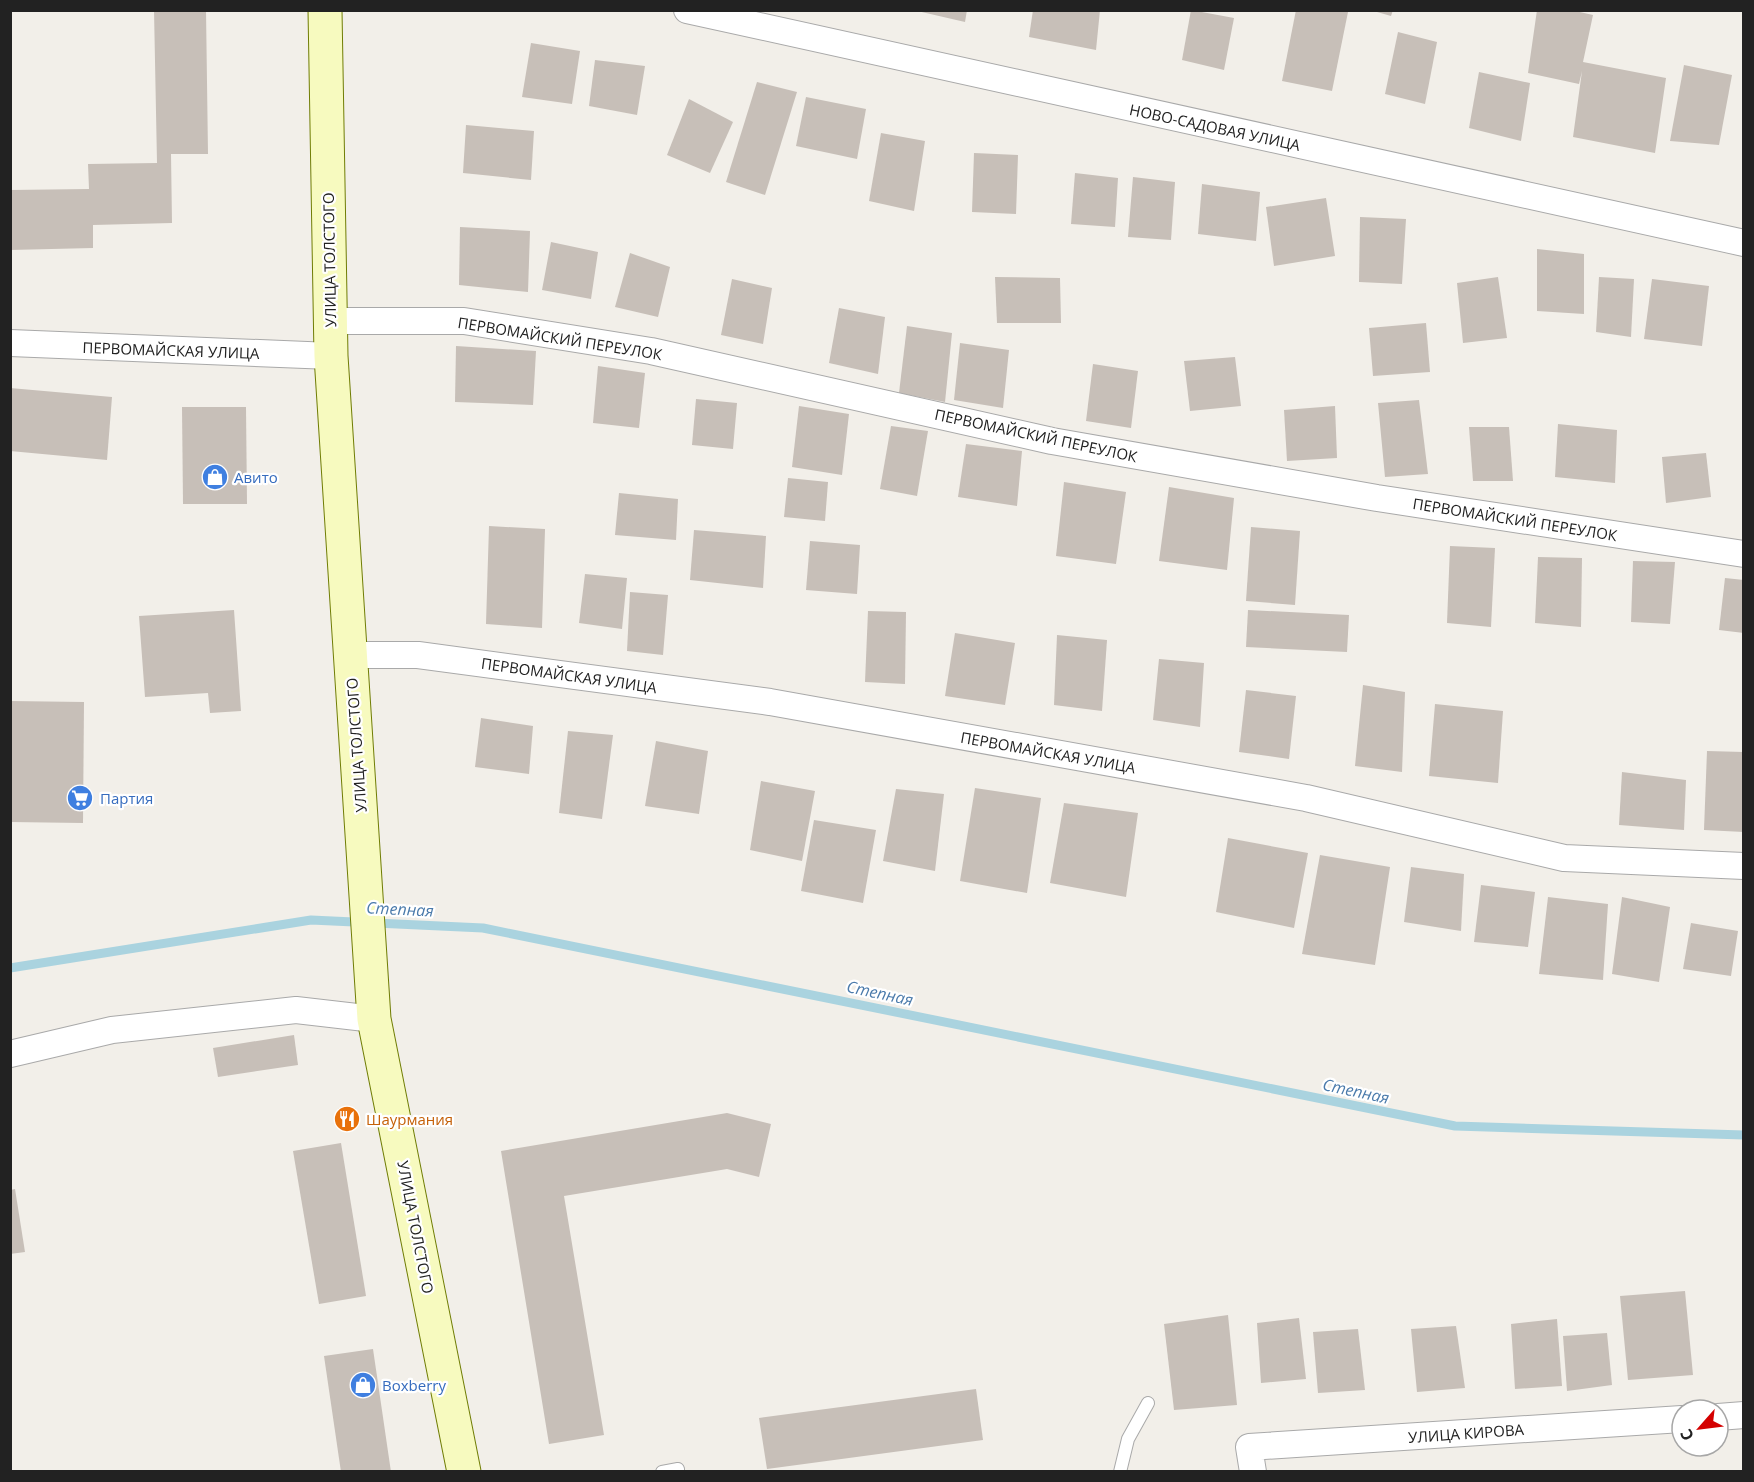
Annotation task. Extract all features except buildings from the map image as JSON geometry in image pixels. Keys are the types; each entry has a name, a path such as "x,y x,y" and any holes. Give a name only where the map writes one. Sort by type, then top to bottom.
{"main road":[{"name":"УЛИЦА ТОЛСТОГО","path":"325,10 331,356 373,1006 464,1472"}],"street":[{"name":"НОВО-САДОВАЯ УЛИЦА","path":"687,10 1743,243"},
{"name":"ПЕРВОМАЙСКИЙ ПЕРЕУЛОК","path":"330,321 464,321 651,351 1052,441 1377,498 1743,554"},
{"name":"ПЕРВОМАЙСКАЯ УЛИЦА","path":"10,343 331,356"},
{"name":"ПЕРВОМАЙСКАЯ УЛИЦА","path":"350,655 418,655 770,702 1306,798 1564,858 1743,866"},
{"path":"10,1054 112,1030 296,1010 373,1006"},
{"name":"УЛИЦА КИРОВА","path":"1251,1459 1670,1420"}],"lane":[{"path":"1120,1472 1128,1439 1148,1403"},
{"path":"662,1472 678,1469 678,1472"}],"waterway":[{"name":"Степная","path":"10,968 311,920 483,928 1455,1126 1744,1135"}],"place":[{"name":"Авито","path":"215,477"},
{"name":"Партия","path":"80,798"},
{"name":"Шаурмания","path":"347,1119"},
{"name":"Boxberry","path":"363,1385"}]}
